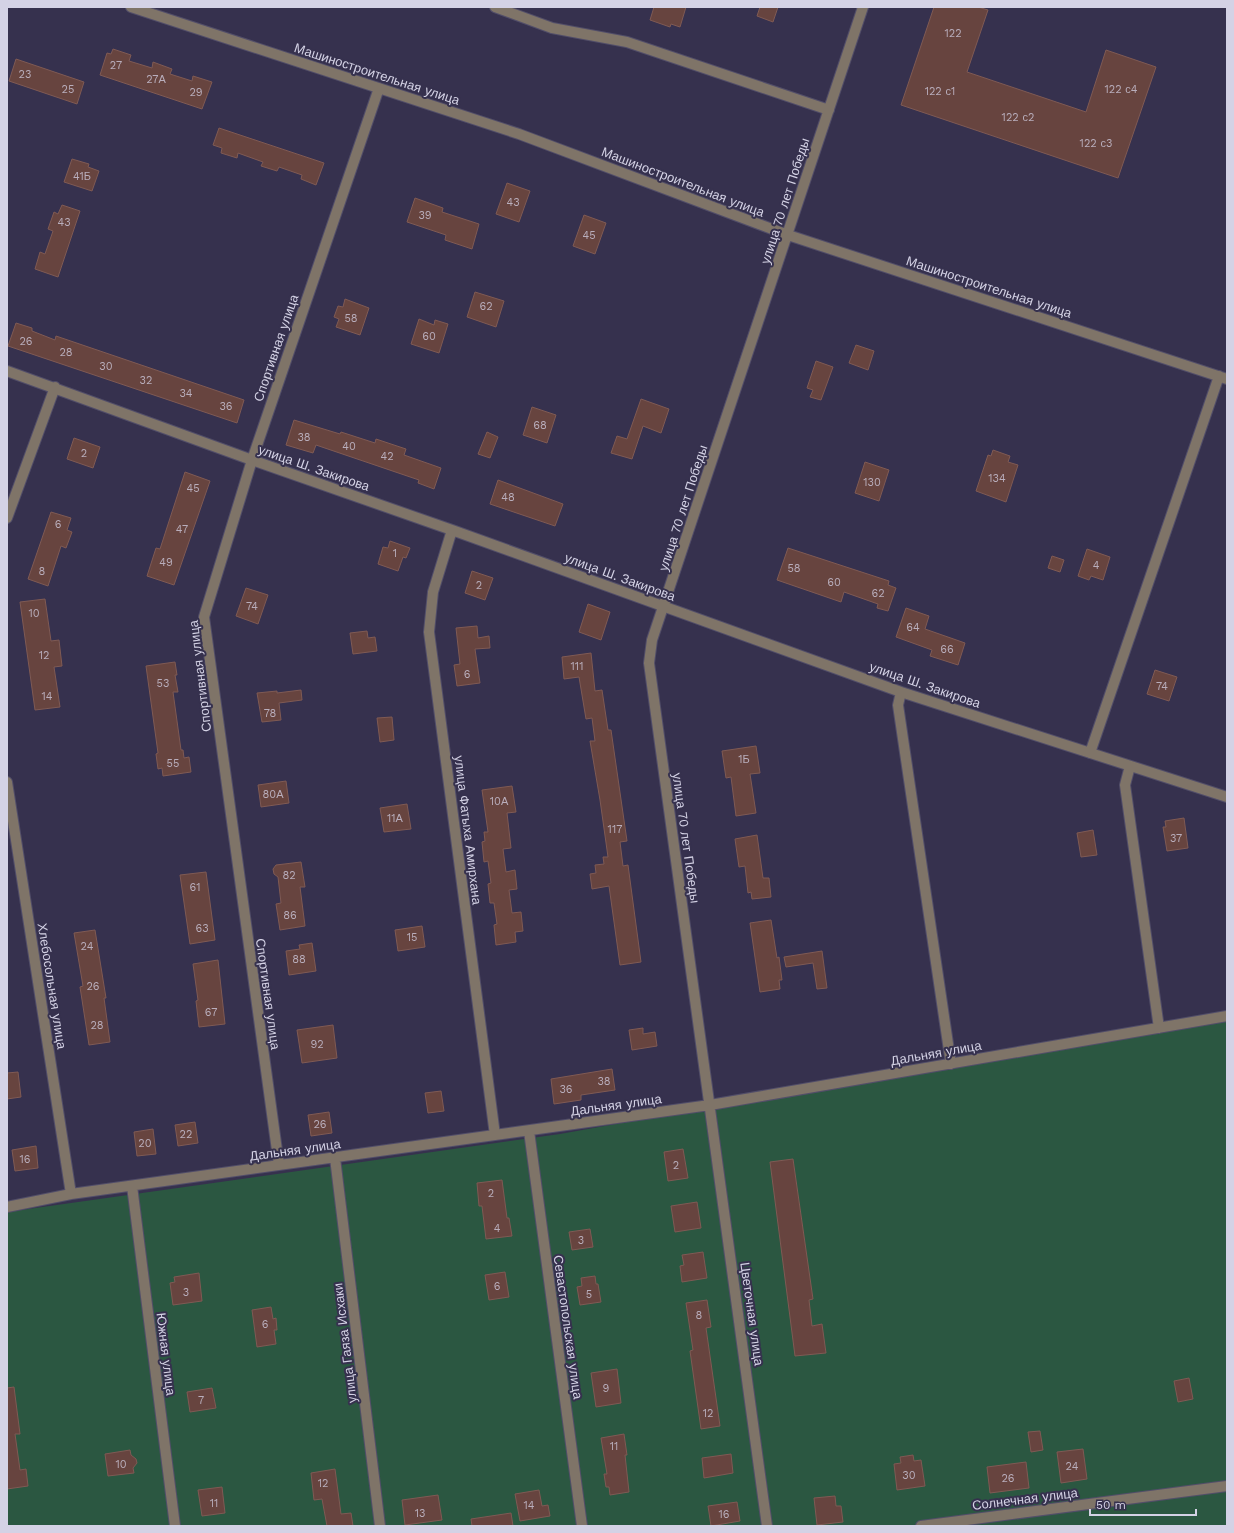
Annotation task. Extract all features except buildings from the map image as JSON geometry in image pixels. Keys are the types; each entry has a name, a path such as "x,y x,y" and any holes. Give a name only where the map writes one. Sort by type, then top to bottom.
{"street":[{"name":"Машиностроительная улица","path":"131,7 519,134 788,235 1223,377"},
{"path":"495,7 552,28 627,42 829,110"},
{"name":"улица 70 лет Победы","path":"710,1106 649,663 652,640 863,7"},
{"name":"Спортивная улица","path":"278,1165 204,617 252,460 379,88"},
{"name":"улица Ш. Закирова","path":"7,370 252,460 452,530 901,692 1227,797"},
{"path":"1090,753 1223,377"},
{"path":"7,518 55,387"},
{"name":"улица Фатыха Амирхана","path":"452,530 433,592 430,632 495,1135"},
{"path":"901,692 898,705 951,1064"},
{"path":"1130,766 1125,785 1158,1028"},
{"name":"Хлебосольная улица","path":"7,782 71,1194"},
{"name":"Дальняя улица","path":"7,1207 71,1194 710,1106 1227,1016"},
{"name":"Цветочная улица","path":"710,1106 767,1526"},
{"name":"Севастопольская улица","path":"529,1131 582,1526"},
{"name":"улица Гаяза Исхаки","path":"335,1158 380,1526"},
{"name":"Южная улица","path":"132,1186 175,1526"},
{"name":"Солнечная улица","path":"921,1526 1227,1486"}],"green space":[{"path":"1227,1016 1227,1526 7,1526 7,1212 560,1134"}]}
